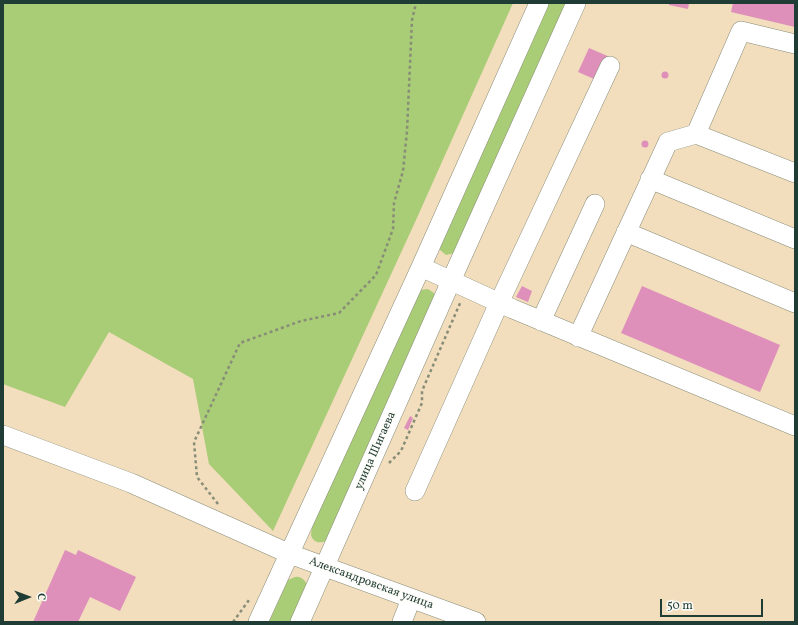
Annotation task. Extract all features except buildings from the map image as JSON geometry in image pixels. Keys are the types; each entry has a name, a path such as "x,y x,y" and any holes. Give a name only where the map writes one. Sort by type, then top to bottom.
{"street":[{"path":"258,622 421,267 539,3"},
{"name":"улица Шигаева","path":"300,622 459,285 576,3"},
{"path":"696,134 741,31 795,44"},
{"path":"415,491 499,303 610,66"},
{"path":"578,337 668,142 696,134 795,173"},
{"path":"650,179 795,238"},
{"path":"541,321 595,204"},
{"path":"626,232 795,303"},
{"path":"421,267 578,337 795,426"},
{"name":"Александровская улица","path":"3,435 131,482 290,554 476,622"},
{"path":"402,622 411,598"}],"path":[{"path":"220,507 197,477 194,442 240,343 301,321 339,312 376,276 393,228 394,203 402,171 407,132 412,20 416,3"},
{"path":"388,464 401,451 422,403 422,391 459,285"},
{"path":"233,622 251,597"}],"green space":[{"path":"3,3 513,3 416,220 273,531 209,464 193,379 109,332 65,407 3,384"},
{"path":"546,3 569,3 455,253 446,255 439,249"},
{"path":"428,289 434,293 435,297 326,541 317,542 311,535 312,527 420,290"},
{"path":"295,577 302,579 307,585 292,622 269,622 288,580"}]}
